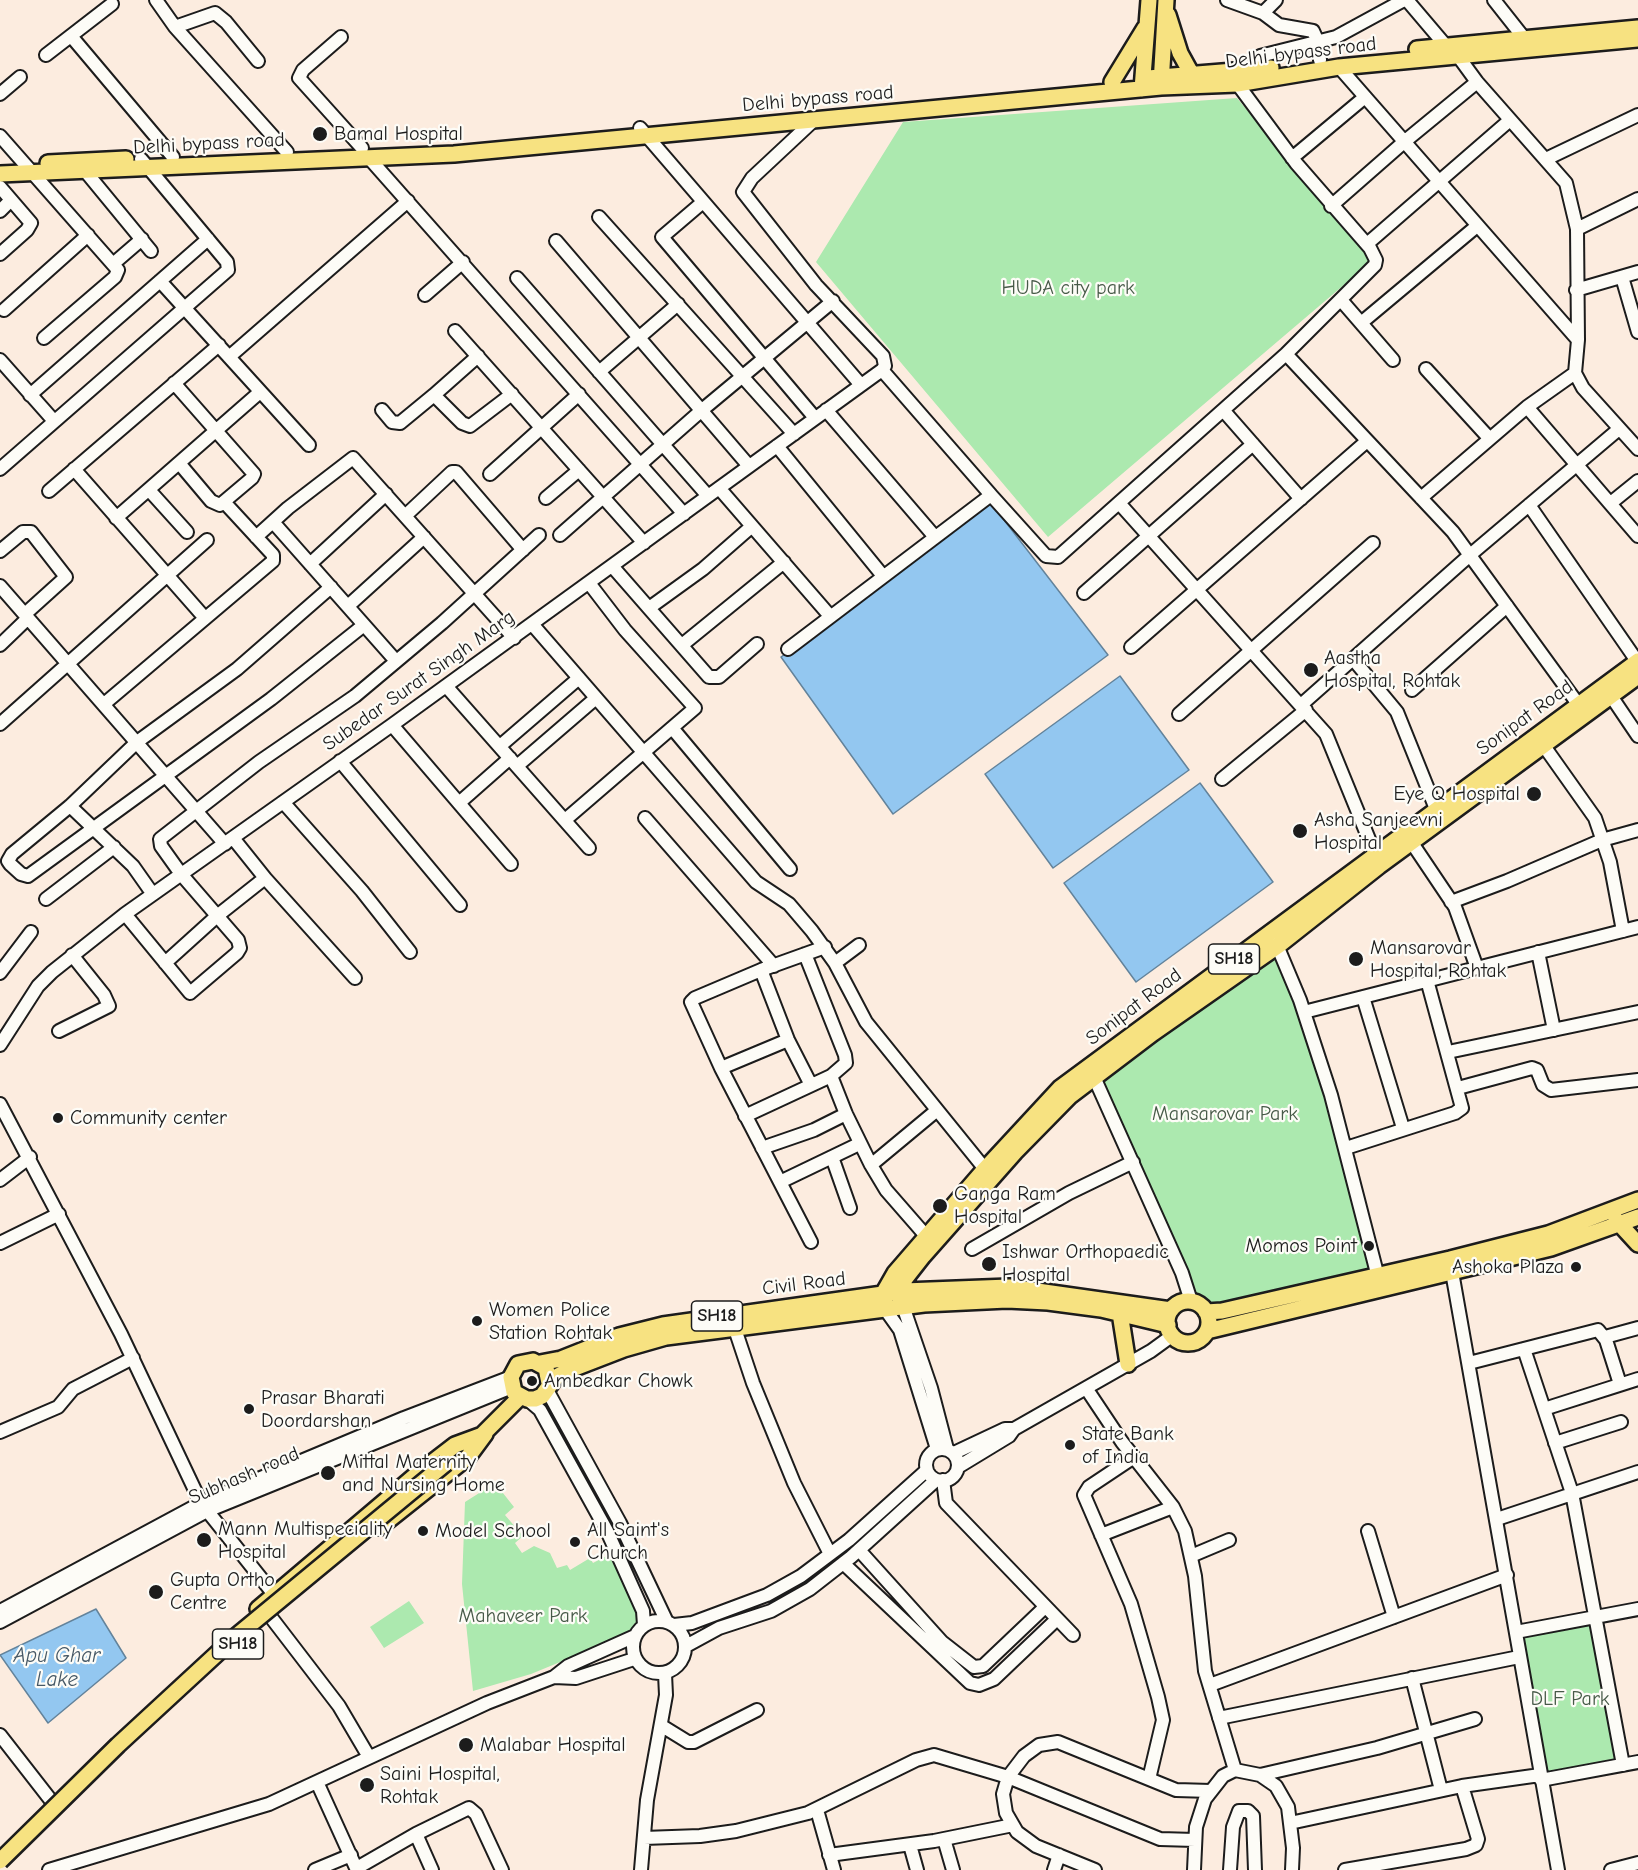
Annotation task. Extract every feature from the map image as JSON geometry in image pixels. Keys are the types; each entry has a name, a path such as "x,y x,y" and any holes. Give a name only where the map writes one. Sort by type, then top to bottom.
{"main road":[{"path":"1142,83 1149,0"},
{"path":"1166,3 1180,53 1191,73"},
{"path":"1161,82 1166,3"},
{"path":"1112,82 1147,24"},
{"name":"Delhi bypass road","path":"0,165 30,168 87,167 182,160 366,153 455,144 813,121 1142,83 1233,78 1339,68 1524,38 1638,28"},
{"name":"Delhi bypass road","path":"1161,82 1191,73 1233,78 1253,71 1320,60 1638,39"},
{"name":"Delhi bypass road","path":"644,132 1112,82 1142,83"},
{"name":"Delhi bypass road","path":"0,174 30,168"},
{"name":"Sonipat Road","path":"901,1299 905,1279 988,1173 1060,1088 1149,1029 1412,843 1611,696 1638,666"},
{"name":"Sonipat Road","path":"1275,938 1375,854 1578,705 1638,666"},
{"name":"Sonipat Road","path":"884,1301 895,1273 988,1173 1149,1029"},
{"path":"1206,1312 1222,1311 1378,1277 1548,1234 1638,1200"},
{"path":"1615,1210 1632,1223 1638,1244"},
{"path":"901,1299 1009,1287 1170,1323 1190,1342 1196,1341 1207,1330 1551,1248 1632,1223"},
{"path":"901,1299 1048,1302 1170,1323"},
{"name":"Civil Road","path":"540,1363 561,1359 619,1336 663,1325 901,1299"},
{"name":"Civil Road","path":"548,1386 567,1371 624,1349 666,1337 884,1301"},
{"path":"1170,1323 1178,1304 1191,1302 1199,1304 1206,1312 1209,1321 1207,1330"},
{"path":"1120,1313 1128,1364"},
{"name":"SH18","path":"0,1854 126,1732 278,1600 468,1457 518,1390 518,1364 525,1361 540,1363"},
{"path":"540,1363 546,1368 548,1386"},
{"name":"SH18","path":"518,1390 542,1396 548,1386"},
{"path":"0,1861 118,1745 234,1638 446,1463 485,1434"},
{"name":"SH18","path":"0,1866 123,1747 270,1616 278,1600"}],"street":[{"path":"156,0 175,27 295,155"},
{"path":"1227,0 1263,13 1279,25 1311,29 1318,42 1320,60"},
{"path":"1263,13 1276,0"},
{"path":"1253,71 1260,56 1318,42 1351,30 1405,0 1566,183 1576,229 1578,340 1575,373 1583,388 1638,449"},
{"path":"1494,0 1524,38"},
{"path":"46,56 112,4"},
{"path":"175,27 215,13 226,22 258,61"},
{"path":"71,36 182,160"},
{"path":"341,37 303,70 299,78 684,514"},
{"path":"1339,68 1578,340"},
{"path":"0,94 20,77"},
{"path":"813,121 752,178 742,192 816,285 883,356 885,366 882,370 991,495 1046,556 1052,559 1065,553 1286,354 1376,265 1375,256 1367,244 1331,206 1292,158 1233,78"},
{"path":"1331,206 1477,82"},
{"path":"1292,158 1365,97"},
{"path":"1546,159 1638,115"},
{"path":"1367,244 1510,120"},
{"path":"644,132 861,385"},
{"path":"0,136 113,264 117,274 44,338"},
{"path":"2,462 54,421 228,270 227,262 144,163"},
{"path":"87,167 151,251"},
{"path":"0,187 31,223 30,227 0,254"},
{"path":"1576,229 1638,199"},
{"path":"0,211 11,200"},
{"path":"229,357 408,201"},
{"path":"704,202 662,237 765,358 821,414 935,537"},
{"path":"600,217 794,434"},
{"path":"1361,323 1477,226"},
{"path":"4,310 88,235"},
{"path":"113,264 142,239"},
{"path":"30,395 208,239"},
{"path":"556,241 750,466"},
{"path":"425,295 463,262"},
{"path":"1576,290 1638,272"},
{"path":"1622,277 1638,332"},
{"path":"517,278 708,496"},
{"path":"160,281 309,445"},
{"path":"1341,300 1393,360"},
{"path":"560,535 702,410 832,301"},
{"path":"600,372 678,304"},
{"path":"455,331 644,543"},
{"path":"49,491 219,345"},
{"path":"1286,354 1454,532 1578,705"},
{"path":"382,410 392,422 400,423 478,356"},
{"path":"0,360 54,421"},
{"path":"1426,369 1489,438"},
{"name":"Subedar Surat Singh Marg","path":"0,1045 38,986 152,893 229,841 514,638 882,370"},
{"path":"1421,498 1527,407 1575,373"},
{"path":"174,383 254,474 225,503 220,505 211,501 179,463"},
{"path":"116,518 260,392"},
{"path":"434,396 462,423 470,426 512,394"},
{"path":"490,474 579,394"},
{"path":"1527,407 1612,502 1638,536"},
{"path":"1223,410 1301,499"},
{"path":"1222,779 1304,708 1353,659 1470,555 1619,429"},
{"path":"1131,647 1367,441"},
{"path":"1084,593 1252,444"},
{"path":"777,446 883,576"},
{"path":"256,537 353,458 514,638"},
{"path":"74,469 204,617"},
{"path":"546,498 579,470"},
{"path":"405,516 452,472 456,472 523,550"},
{"path":"1612,502 1638,481"},
{"path":"719,488 830,616"},
{"path":"149,490 187,532"},
{"path":"310,564 386,494"},
{"path":"788,649 991,495"},
{"path":"104,704 204,617 273,561 273,555 225,503"},
{"path":"1119,503 1326,734 1375,854"},
{"path":"1529,505 1638,666"},
{"path":"273,522 396,661"},
{"path":"649,608 703,568 751,527"},
{"path":"0,551 23,531 31,532 66,577 0,645"},
{"path":"125,914 190,993 237,953 240,948 238,939 181,874 159,841 195,809 355,696 539,535"},
{"path":"348,606 424,537"},
{"path":"0,724 207,540"},
{"path":"1179,714 1372,543"},
{"path":"682,645 784,562"},
{"path":"612,566 710,677 714,678 757,644"},
{"path":"565,820 694,711 694,705 625,630 589,583"},
{"path":"0,586 195,809 265,878 355,978"},
{"path":"331,587 237,669 137,742 8,861 21,874 28,876 271,699 364,625"},
{"path":"1412,690 1507,606"},
{"path":"532,624 756,882 789,904 825,947 866,1022 988,1173"},
{"path":"1353,659 1397,712 1436,809"},
{"path":"500,747 579,678"},
{"path":"446,686 589,848"},
{"path":"1611,696 1638,736"},
{"path":"459,803 596,698"},
{"path":"392,725 511,864"},
{"path":"673,729 790,869"},
{"path":"1544,746 1595,818 1610,862 1623,931"},
{"path":"340,761 460,905"},
{"path":"284,802 362,891 410,952"},
{"path":"70,806 134,866 152,893"},
{"path":"645,818 774,966"},
{"path":"1451,902 1507,881 1602,840 1638,830"},
{"path":"1412,843 1451,902 1477,968"},
{"path":"46,899 114,847"},
{"path":"165,963 217,916 265,878"},
{"path":"1304,1012 1638,927"},
{"path":"0,973 31,932"},
{"path":"1275,938 1304,1012 1346,1148 1378,1277"},
{"path":"835,963 859,945"},
{"path":"811,1242 721,1068 692,1005 692,1000 760,970 825,947"},
{"path":"1538,952 1554,1030"},
{"path":"745,1116 831,1076 834,1071 846,1063 805,954"},
{"path":"59,1031 109,1006 104,995 72,956"},
{"path":"760,970 788,1040 811,1085"},
{"path":"1346,1148 1459,1110 1463,1104 1427,981"},
{"path":"1363,997 1403,1128"},
{"path":"1448,1052 1638,1012"},
{"path":"721,1068 788,1040"},
{"path":"1458,1088 1532,1068 1537,1070 1543,1085 1551,1090 1638,1080"},
{"path":"831,1076 859,1144 871,1165 886,1190 927,1237"},
{"path":"1094,1077 1182,1274 1191,1302"},
{"path":"0,1104 30,1157 133,1358 204,1507 278,1600"},
{"path":"871,1165 936,1111"},
{"path":"762,1148 814,1130 846,1114"},
{"path":"780,1182 859,1144"},
{"path":"0,1180 30,1157"},
{"path":"832,1157 850,1208"},
{"path":"972,1249 1069,1193 1133,1162"},
{"path":"0,1243 59,1214"},
{"path":"1452,1272 1558,1870"},
{"path":"901,1299 931,1388 946,1450"},
{"path":"884,1301 900,1330 946,1450 958,1467"},
{"path":"548,1386 671,1624 684,1638 686,1646 683,1658 676,1668 665,1674 652,1674 634,1659 632,1647 635,1636 644,1625 652,1622 671,1624 692,1623 766,1595 801,1576 830,1554 927,1470 927,1460 946,1450 1014,1429 1128,1364 1170,1323"},
{"path":"734,1326 753,1383 794,1483 830,1554"},
{"path":"1605,1337 1638,1328"},
{"path":"1469,1363 1592,1331 1602,1332 1620,1384"},
{"path":"1524,1349 1572,1493 1623,1765"},
{"path":"0,1432 58,1407 73,1389 133,1358"},
{"path":"1544,1409 1638,1379"},
{"path":"1086,1388 1134,1457 1173,1507 1185,1531 1191,1556 1205,1671 1235,1770"},
{"path":"518,1390 540,1410 607,1530 643,1611 644,1625"},
{"name":"Subhash road","path":"0,1611 204,1507 456,1403 518,1390"},
{"path":"1555,1443 1621,1422"},
{"path":"686,1646 719,1628 771,1611 810,1589 859,1550 939,1480 951,1478 958,1467 1009,1436 1014,1429"},
{"path":"1134,1457 1089,1487 1084,1495 1131,1604 1163,1720 1149,1779"},
{"path":"927,1470 939,1480 946,1503 1044,1608 1073,1635"},
{"path":"1497,1519 1638,1472"},
{"name":"Subhash road","path":"0,1622 204,1507"},
{"path":"1101,1535 1173,1507"},
{"path":"1368,1531 1394,1617"},
{"path":"1191,1556 1228,1540"},
{"path":"859,1550 942,1642 974,1666 983,1666 1044,1608"},
{"path":"843,1563 970,1683 979,1685 994,1679 1056,1620"},
{"path":"1210,1685 1507,1575"},
{"path":"1516,1632 1638,1609"},
{"path":"270,1616 339,1706 369,1757"},
{"path":"49,1870 269,1804 487,1702 554,1677 568,1666 635,1636"},
{"path":"1219,1718 1519,1657"},
{"path":"554,1677 576,1678 634,1659"},
{"path":"641,1870 647,1800 666,1695 665,1674"},
{"path":"1412,1678 1441,1790"},
{"path":"662,1726 688,1742 694,1742 758,1710"},
{"path":"1260,1775 1377,1748 1475,1719"},
{"path":"0,1735 53,1803"},
{"path":"1095,1870 1036,1845 1017,1832 1006,1813 1003,1794 1008,1777 1024,1756 1038,1744 1058,1742 1176,1790 1211,1791"},
{"path":"644,1838 700,1836 736,1831 817,1810 916,1760 934,1755 1008,1777 1160,1839 1195,1840"},
{"path":"1290,1822 1462,1786 1638,1762"},
{"path":"1194,1870 1195,1840 1205,1799 1223,1776 1235,1770 1260,1775 1276,1786 1288,1807 1292,1870"},
{"path":"317,1782 357,1869 416,1834 466,1809 472,1809 502,1870"},
{"path":"1345,1870 1376,1868 1476,1845 1478,1839 1462,1786"},
{"path":"817,1810 834,1870"},
{"path":"1230,1870 1233,1827 1239,1811 1248,1811 1253,1816 1255,1870"},
{"path":"829,1855 910,1845 1013,1825"},
{"path":"416,1834 432,1870"},
{"path":"944,1839 953,1870"},
{"path":"910,1845 917,1870"},
{"path":"315,1870 351,1855"},
{"path":"1054,1870 1059,1855"},
{"path":"1611,1870 1638,1863"}],"green space":[{"name":"HUDA city park","path":"1237,98 1372,261 1048,537 816,262 903,122"},
{"name":"Mansarovar Park","path":"1276,942 1304,1012 1377,1277 1206,1311 1194,1302 1093,1077"},
{"name":"Mahaveer Park","path":"495,1483 514,1507 505,1515 523,1536 515,1543 522,1553 534,1546 550,1553 557,1568 567,1565 570,1570 590,1558 593,1563 610,1554 641,1619 633,1632 531,1674 473,1691 462,1584 465,1502"},
{"path":"409,1601 424,1623 384,1648 370,1627"},
{"name":"DLF Park","path":"1597,1617 1622,1763 1543,1779 1517,1634"}],"water":[{"path":"991,503 1108,655 893,814 781,657"},
{"path":"1120,676 1189,770 1053,868 985,774"},
{"path":"1200,783 1273,882 1136,982 1064,883"},
{"name":"Apu Ghar Lake","path":"96,1609 126,1658 48,1723 0,1655"}],"place":[{"name":"Bamal Hospital","path":"320,134"},
{"name":"Aastha Hospital, Rohtak","path":"1311,670"},
{"name":"Eye Q Hospital","path":"1534,794"},
{"name":"Asha Sanjeevni Hospital","path":"1300,831"},
{"name":"Mansarovar Hospital, Rohtak","path":"1356,959"},
{"name":"Community center","path":"58,1118"},
{"name":"Ganga Ram Hospital","path":"940,1206"},
{"name":"Momos Point","path":"1369,1246"},
{"name":"Ishwar Orthopaedic Hospital","path":"989,1264"},
{"name":"Ashoka Plaza","path":"1576,1267"},
{"name":"Women Police Station Rohtak","path":"477,1321"},
{"name":"Ambedkar Chowk","path":"532,1381"},
{"name":"Prasar Bharati Doordarshan","path":"249,1409"},
{"name":"State Bank of India","path":"1070,1445"},
{"name":"Mittal Maternity and Nursing Home","path":"328,1473"},
{"name":"Model School","path":"423,1531"},
{"name":"Mann Multispeciality Hospital","path":"204,1540"},
{"name":"All Saint's Church","path":"575,1542"},
{"name":"Gupta Ortho Centre","path":"156,1592"},
{"name":"Malabar Hospital","path":"466,1745"},
{"name":"Saini Hospital, Rohtak","path":"367,1785"}]}
